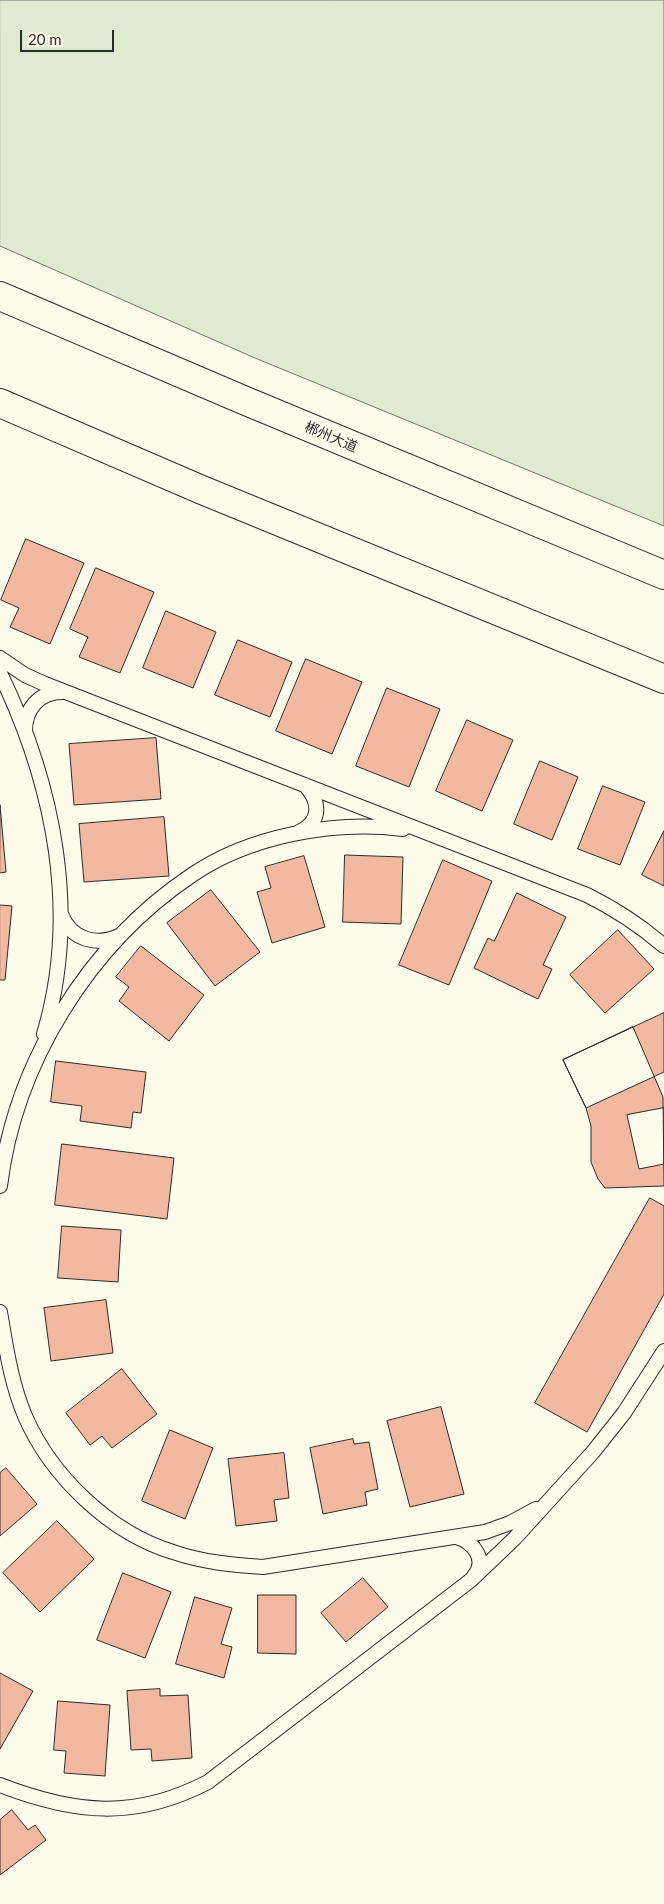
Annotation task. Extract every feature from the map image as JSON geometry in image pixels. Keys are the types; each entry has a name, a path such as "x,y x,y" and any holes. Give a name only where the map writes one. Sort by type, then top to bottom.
{"highway":[{"name":"郴州大道","path":"0,296 241,399 664,575"},
{"path":"0,403 211,494 664,679"}],"lane":[{"path":"0,658 25,675 65,692 587,895 615,909 664,946"},
{"path":"0,673 28,741 43,786 54,832 60,878 57,972 48,1018 35,1063 20,1103 0,1140"},
{"path":"28,741 25,730 26,720 36,701 45,695 65,692"},
{"path":"60,912 70,929 88,940 99,942 110,940 120,935 192,874 259,844 302,831 308,826 316,812 316,802 312,792 304,785"},
{"path":"294,834 326,828 357,826 421,831"},
{"path":"0,1186 8,1142 20,1102 35,1063 54,1026 76,991 101,958 129,928"},
{"path":"0,1312 6,1349"},
{"path":"0,1324 14,1384 26,1416 42,1448 63,1476 87,1502 115,1523 142,1539 171,1552 201,1560 263,1567 457,1537 485,1532 510,1523 545,1504 560,1490"},
{"path":"0,1785 25,1795 62,1804 100,1809 147,1805 183,1795 208,1782 471,1580 515,1538 593,1452 624,1412 664,1351"},
{"path":"457,1537 466,1540 478,1552 480,1562 477,1572 471,1580"}],"green space":[{"path":"0,0 664,0 664,526 255,358 0,246"}],"building":[{"path":"26,539 84,563 50,644 10,627 19,608 1,600"},
{"path":"96,568 154,592 120,673 79,657 88,637 70,629"},
{"path":"166,611 216,632 193,688 143,668"},
{"path":"238,640 292,662 270,717 215,695"},
{"path":"306,659 362,682 332,754 276,731"},
{"path":"387,688 440,709 409,787 356,766"},
{"path":"467,720 513,740 482,811 436,791"},
{"path":"156,738 161,799 74,805 69,744"},
{"path":"540,761 578,777 552,840 514,824"},
{"path":"603,786 645,802 620,865 578,849"},
{"path":"0,805 6,872 0,873"},
{"path":"164,817 169,876 84,882 79,824"},
{"path":"664,831 664,886 642,875"},
{"path":"345,855 403,857 401,924 343,922"},
{"path":"304,856 325,927 272,943 257,892 271,888 265,867"},
{"path":"443,860 492,881 449,985 399,965"},
{"path":"211,890 260,952 215,986 167,923"},
{"path":"517,893 566,917 543,965 552,969 538,999 474,968 488,938 494,941"},
{"path":"0,905 12,906 5,980 0,980"},
{"path":"618,930 654,969 605,1013 570,975"},
{"path":"141,946 204,995 169,1041 119,1001 129,987 116,977"},
{"path":"664,1013 664,1072 586,1108 563,1060"},
{"path":"633,1027 663,1097 664,1186 605,1188 598,1179 591,1162 591,1126 586,1108 563,1060"},
{"path":"56,1061 146,1072 141,1113 133,1112 131,1128 80,1121 82,1106 51,1102"},
{"path":"664,1108 664,1164 639,1169 627,1115"},
{"path":"62,1144 174,1158 167,1219 55,1205"},
{"path":"650,1198 664,1206 664,1294 587,1432 535,1403"},
{"path":"62,1226 121,1230 118,1282 58,1278"},
{"path":"106,1300 113,1353 51,1361 44,1308"},
{"path":"122,1369 157,1414 112,1448 102,1436 90,1445 66,1413"},
{"path":"441,1407 464,1494 410,1507 387,1421"},
{"path":"170,1430 213,1448 185,1519 142,1501"},
{"path":"353,1439 354,1444 369,1442 378,1489 365,1492 367,1505 323,1514 310,1448"},
{"path":"284,1453 289,1498 274,1500 277,1521 236,1526 228,1459"},
{"path":"6,1468 37,1504 0,1536 0,1473"},
{"path":"57,1521 94,1559 40,1612 3,1573"},
{"path":"123,1573 171,1592 145,1658 97,1640"},
{"path":"363,1578 388,1607 346,1642 321,1613"},
{"path":"258,1595 296,1595 296,1654 258,1653"},
{"path":"195,1597 232,1608 221,1644 232,1647 224,1678 176,1664"},
{"path":"0,1673 33,1691 0,1749"},
{"path":"160,1689 160,1696 188,1695 192,1758 152,1761 151,1749 131,1750 127,1691"},
{"path":"58,1701 110,1705 105,1776 64,1773 66,1751 54,1750"},
{"path":"12,1810 28,1830 35,1825 46,1840 0,1875 0,1820"}]}
